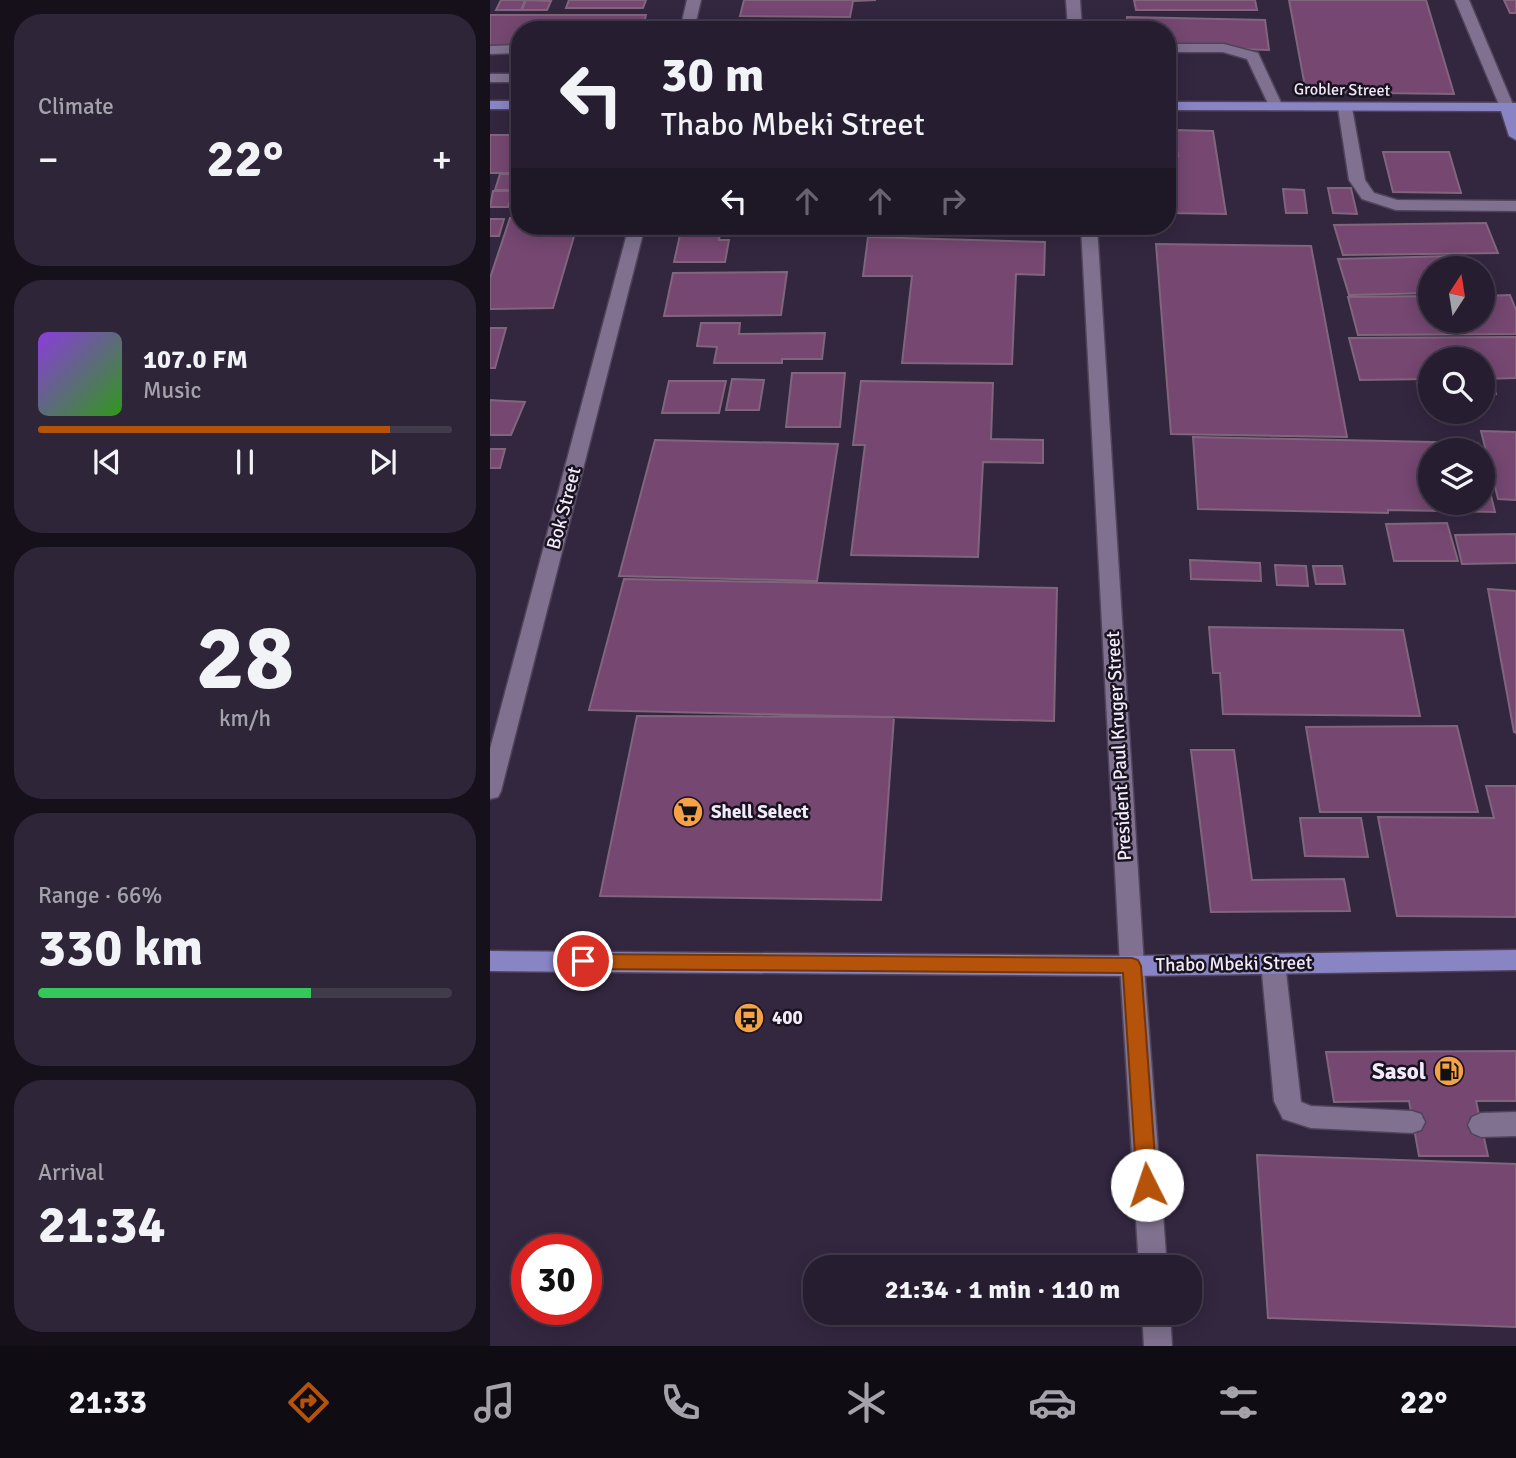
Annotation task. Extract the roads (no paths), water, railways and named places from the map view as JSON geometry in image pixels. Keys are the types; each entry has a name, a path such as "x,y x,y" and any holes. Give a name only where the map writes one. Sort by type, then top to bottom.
{"main road":[{"path":"490,105 511,105"},
{"name":"Grobler Street","path":"1176,106 1512,107"},
{"path":"1512,107 1516,136"},
{"name":"Thabo Mbeki Street","path":"490,961 1132,966 1516,960"}],"street":[{"path":"689,21 694,0"},
{"path":"1073,0 1074,21"},
{"path":"1462,0 1512,107"},
{"path":"1176,48 1224,48 1253,56 1276,107"},
{"path":"490,50 511,49"},
{"path":"490,78 511,78"},
{"path":"1345,108 1357,180 1368,196 1396,205 1516,206"},
{"name":"Bok Street","path":"490,791 635,235"},
{"name":"President Paul Kruger Street","path":"1090,235 1132,966 1152,1255"},
{"path":"1273,964 1287,1101 1292,1111 1311,1117 1412,1122"},
{"path":"1481,1125 1516,1125"},
{"path":"1157,1325 1158,1346"}],"place":[{"name":"Shell Select","path":"688,812"},
{"name":"400","path":"749,1018"},
{"name":"Sasol","path":"1449,1071"}]}
